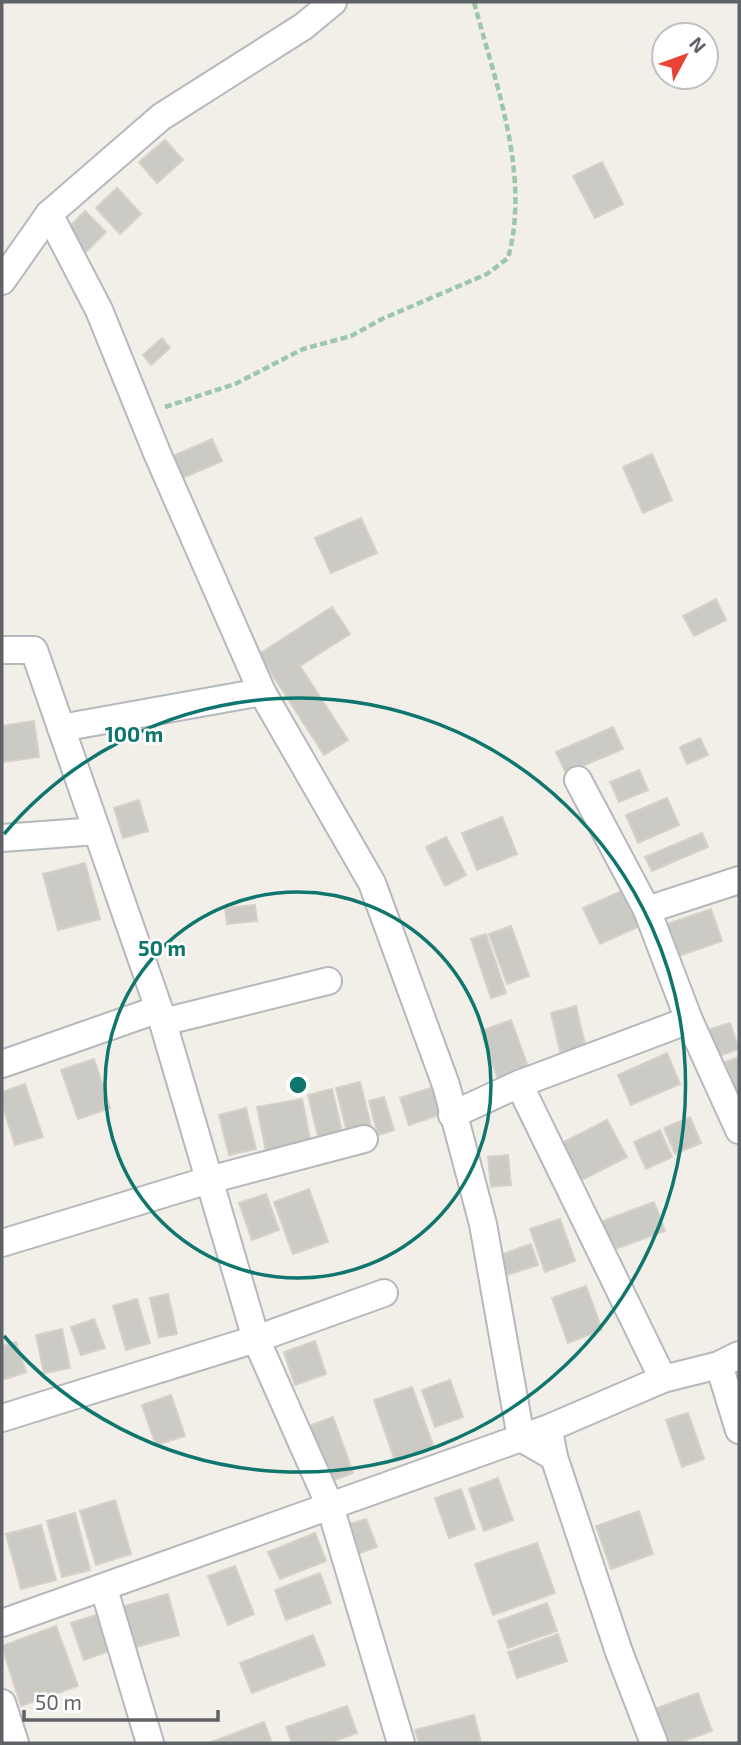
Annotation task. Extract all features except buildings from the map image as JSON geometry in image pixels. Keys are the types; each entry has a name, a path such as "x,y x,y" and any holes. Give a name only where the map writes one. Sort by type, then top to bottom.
{"street":[{"path":"2,281 49,214 161,117 304,26 333,2"},
{"path":"49,214 99,310 143,419 262,692 372,883 446,1085 483,1223 520,1437 554,1457"},
{"path":"2,650 34,650 161,1016 256,1339 330,1506 401,1743"},
{"path":"61,728 262,692"},
{"path":"578,780 647,911 689,1020 739,1130"},
{"path":"2,838 97,831"},
{"path":"647,911 739,880"},
{"path":"2,1064 161,1016 328,981"},
{"path":"452,1115 519,1084 689,1020"},
{"path":"519,1084 663,1379"},
{"path":"2,1243 209,1180 364,1139"},
{"path":"2,1418 256,1339 384,1293"},
{"path":"2,1623 104,1589 520,1437 549,1429 663,1379 729,1360 739,1430"},
{"path":"549,1429 554,1457 619,1652 654,1743"},
{"path":"104,1589 150,1743"},
{"path":"2,1703 15,1743"}],"path":[{"path":"143,419 167,405 236,384 303,349 352,336 382,319 487,274 508,258 516,208 507,128 474,2"}]}
